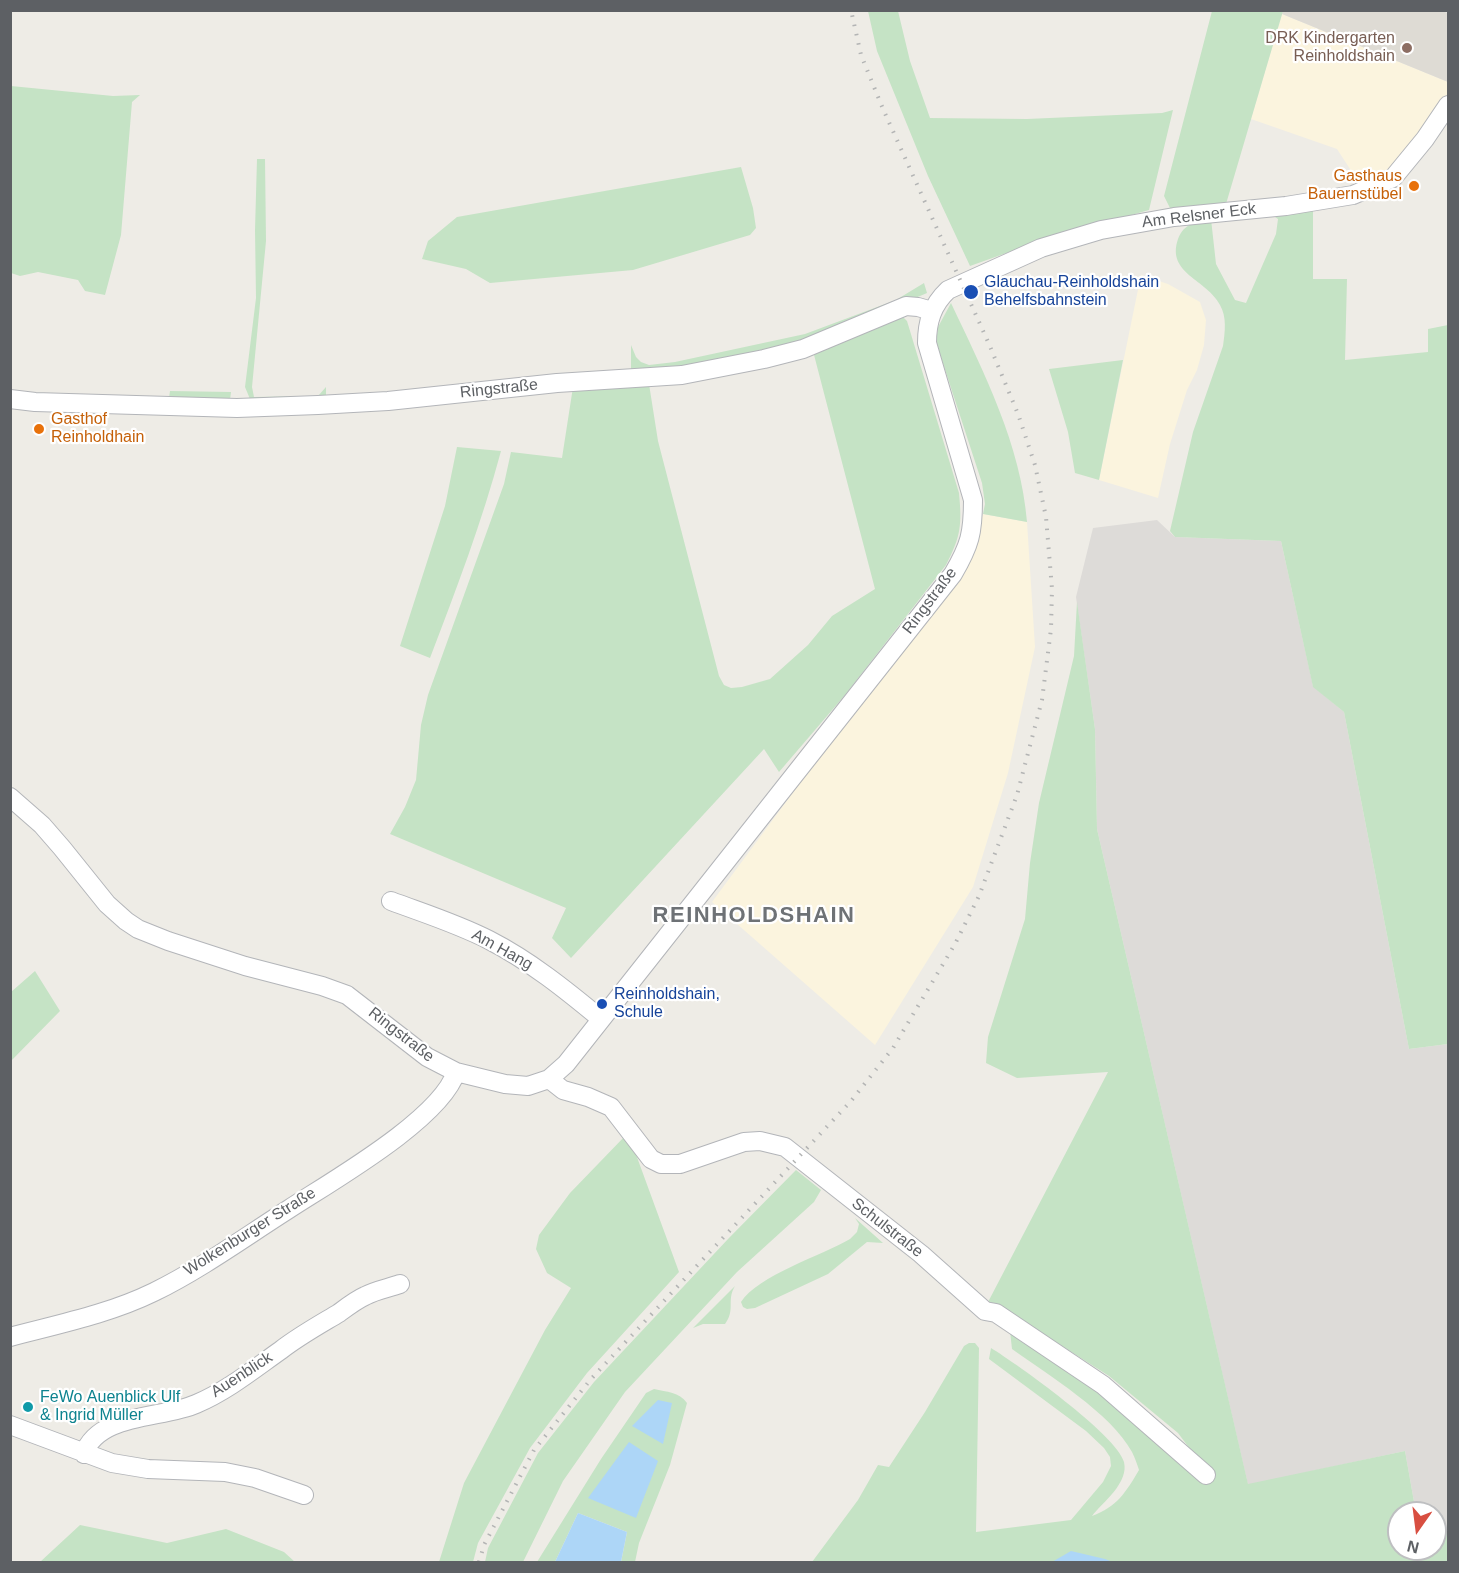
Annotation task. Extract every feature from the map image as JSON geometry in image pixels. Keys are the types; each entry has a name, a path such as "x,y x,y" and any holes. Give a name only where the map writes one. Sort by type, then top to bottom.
{"street":[{"name":"Am Relsner Eck","path":"932,311 939,298 948,290 1041,248 1101,231 1174,217 1286,206 1353,195 1393,178 1449,105"},
{"name":"Ringstraße","path":"10,399 36,402 279,407 388,401 557,383 682,375 803,349 906,306 918,307 932,311 927,326 927,344 973,500 973,523 967,549 953,574 566,1064 549,1079 537,1085 519,1086 456,1072 427,1057 347,995 168,941 126,921 107,904 42,825 10,797"},
{"name":"Am Hang","path":"391,901 487,939 508,950 559,985 602,1019"},
{"name":"Wolkenburger Straße","path":"10,1336 111,1309 154,1292 220,1254 393,1141 442,1096 453,1083 456,1072"},
{"name":"Schulstraße","path":"549,1079 563,1090 611,1107 651,1158 661,1164 680,1164 744,1142 760,1141 785,1147 921,1254 985,1311 996,1313 1103,1385 1206,1475"},
{"name":"Auenblick","path":"84,1454 88,1443 94,1437 114,1425 196,1404 245,1377 282,1348 365,1296 400,1284"},
{"path":"10,1425 112,1463 132,1467 225,1472 255,1478 304,1496"}],"shaded area":[{"name":"DRK Kindergarten Reinholdshain","path":"1283,10 1439,10 1448,13 1448,82 1282,14"},
{"path":"1282,14 1448,82 1448,93 1422,133 1392,170 1361,186 1337,149 1251,119"},
{"path":"1141,275 1168,284 1200,302 1206,320 1204,345 1170,444 1158,498 1099,480"},
{"path":"983,514 1027,522 1035,647 1008,773 973,887 875,1045 712,902 840,729 967,568"},
{"path":"1157,520 1175,537 1281,541 1313,686 1344,712 1409,1049 1448,1044 1448,1533 1447,1501 1414,1501 1405,1451 1248,1485 1097,829 1095,729 1076,597 1093,528"}],"green space":[{"path":"868,11 898,11 910,61 930,118 1027,119 1162,113 1173,110 1149,210 1040,241 970,266 928,176 877,51"},
{"path":"1212,11 1283,11 1226,204 1170,208 1164,196"},
{"path":"11,86 113,96 140,95 132,102 121,235 105,295 85,291 78,280 38,272 20,276 11,273"},
{"path":"257,159 265,159 266,241 252,387 254,397 318,396 326,387 326,399 250,399 245,387 256,298"},
{"path":"741,167 753,208 756,228 750,235 633,270 490,283 466,269 422,259 428,241 457,217"},
{"path":"1313,208 1313,279 1347,279 1345,360 1428,352 1428,329 1448,325 1448,1044 1409,1049 1344,712 1313,687 1281,541 1175,537 1170,531 1193,432 1223,346 1225,330 1224,314 1214,296 1183,268 1178,260 1176,251 1178,239 1187,226 1211,219 1216,264 1235,300 1246,303 1276,234 1278,219 1272,215"},
{"path":"924,283 927,293 857,323 805,341 701,364 631,372 631,345 641,362 649,365 675,362 805,334 896,300"},
{"path":"951,303 988,383 1009,437 1023,493 1027,522 983,514 985,504 982,483 936,342 938,327"},
{"path":"902,316 907,321 959,493 960,522 955,546 946,565 845,695 779,772 764,749 571,958 552,938 566,908 390,834 405,807 416,780 421,725 428,695 504,484 511,452 562,458 573,387 649,384 658,441 719,676 724,685 731,688 742,687 770,679 808,645 832,616 875,589 813,351"},
{"path":"1123,360 1099,480 1075,473 1068,432 1049,369"},
{"path":"170,391 231,392 230,400 169,398"},
{"path":"457,447 501,451 477,530 430,658 400,646 445,506"},
{"path":"1077,602 1095,729 1097,829 1248,1484 1405,1451 1414,1501 1387,1501 1387,1561 1447,1561 1447,1533 1448,1562 812,1562 858,1500 878,1465 889,1467 964,1346 969,1343 975,1343 979,1348 976,1532 1071,1520 1103,1482 1111,1466 1110,1457 1104,1448 1086,1431 989,1359 991,1348 1086,1418 1117,1450 1124,1462 1123,1477 1114,1492 1092,1516 1108,1508 1120,1498 1139,1470 1132,1452 1122,1437 1094,1409 1012,1349 1010,1331 1100,1392 1182,1466 1193,1453 1178,1433 1109,1376 1001,1307 987,1304 1108,1072 1017,1078 986,1063 988,1037 1025,919 1039,803 1074,656"},
{"path":"35,971 60,1011 11,1061 11,992"},
{"path":"626,1135 634,1149 679,1272 587,1373 530,1448 478,1543 473,1562 439,1562 464,1483 545,1330 571,1288 547,1273 536,1249 539,1235 570,1193"},
{"path":"796,1170 821,1190 814,1202 737,1272 625,1392 563,1481 523,1562 485,1562 488,1548 538,1453 594,1382"},
{"path":"855,1218 883,1243 867,1242 828,1274 755,1308 743,1307 741,1302 761,1283 850,1239 857,1232 859,1224"},
{"path":"735,1286 731,1296 730,1314 725,1324 703,1324 693,1328"},
{"path":"654,1389 676,1395 687,1403 670,1465 639,1543 635,1562 621,1562 627,1532 578,1513 555,1562 537,1562 601,1459 646,1393"},
{"path":"80,1525 167,1543 226,1529 284,1552 295,1562 40,1562"}],"water":[{"path":"658,1400 672,1403 663,1444 632,1426"},
{"path":"629,1442 658,1461 636,1518 588,1498"},
{"path":"578,1513 627,1532 621,1562 555,1562"},
{"path":"1071,1551 1105,1559 1113,1562 1052,1562"}],"railway":[{"path":"479,1562 484,1545 534,1450 591,1379 851,1101 893,1048 955,944 979,896 1017,795 1042,700 1051,629 1052,589 1046,517 1035,465 1018,414 989,344 861,55 851,10"}],"place":[{"name":"DRK Kindergarten Reinholdshain","path":"1407,48"},
{"name":"Gasthaus Bauernstübel","path":"1414,186"},
{"name":"Glauchau-Reinholdshain Behelfsbahnstein","path":"971,292"},
{"name":"Gasthof Reinholdhain","path":"39,429"},
{"name":"Reinholdshain, Schule","path":"602,1004"},
{"name":"FeWo Auenblick Ulf & Ingrid Müller","path":"28,1407"}],"district":[{"name":"REINHOLDSHAIN","path":"754,916"}]}
